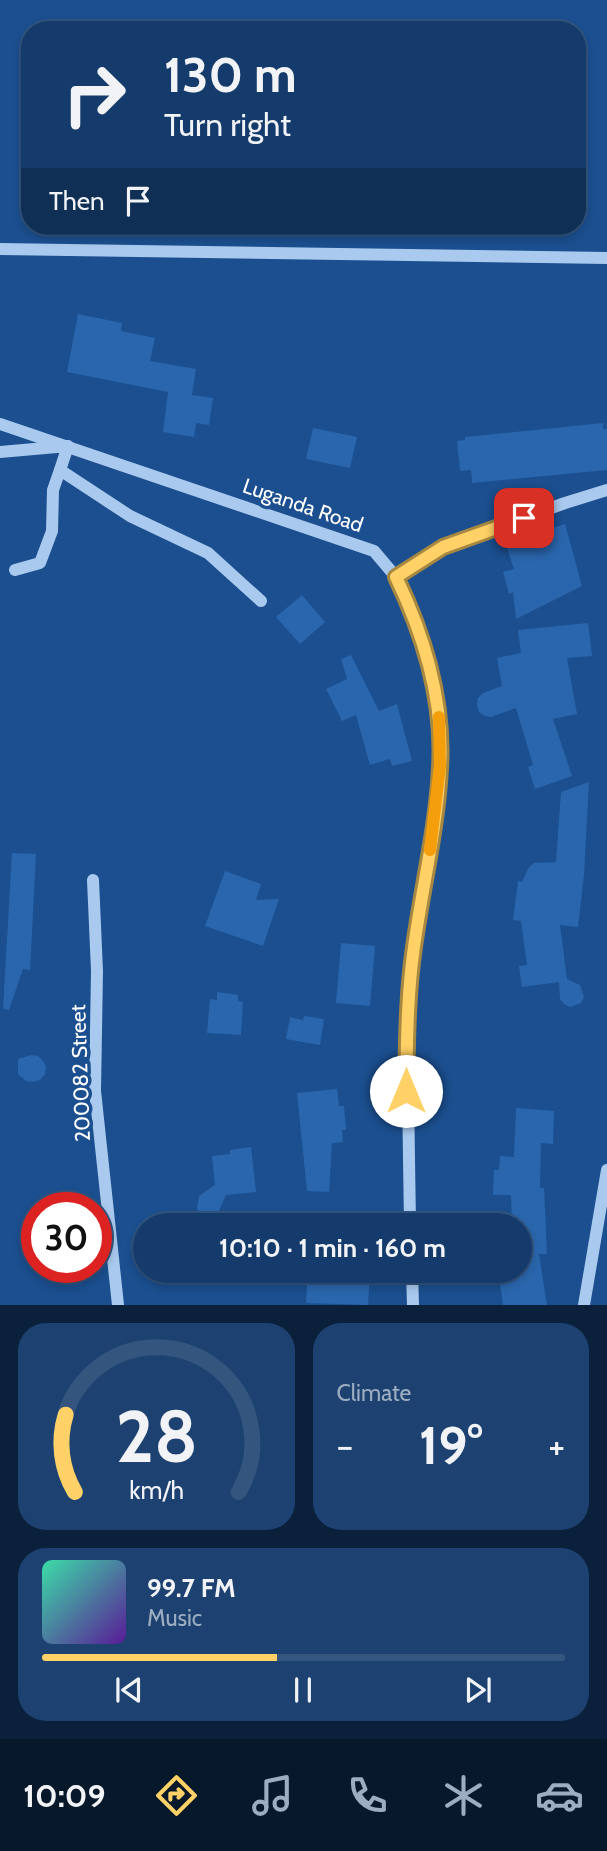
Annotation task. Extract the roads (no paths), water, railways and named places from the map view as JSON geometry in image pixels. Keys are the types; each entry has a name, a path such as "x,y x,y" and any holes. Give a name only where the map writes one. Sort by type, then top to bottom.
{"street":[{"path":"0,249 607,258"},
{"name":"Luganda Road","path":"0,424 374,551 396,577 414,612 426,652 439,715 440,766 435,815 414,949 407,1024 410,1213"},
{"path":"0,452 68,446 53,490 52,531 40,563 15,570"},
{"path":"60,470 130,516 208,553 261,601"},
{"path":"396,577 443,547 607,490"},
{"name":"200082 Street","path":"93,880 97,971 95,1091 118,1305"},
{"path":"584,1305 607,1170"},
{"path":"412,1283 413,1305"}]}
